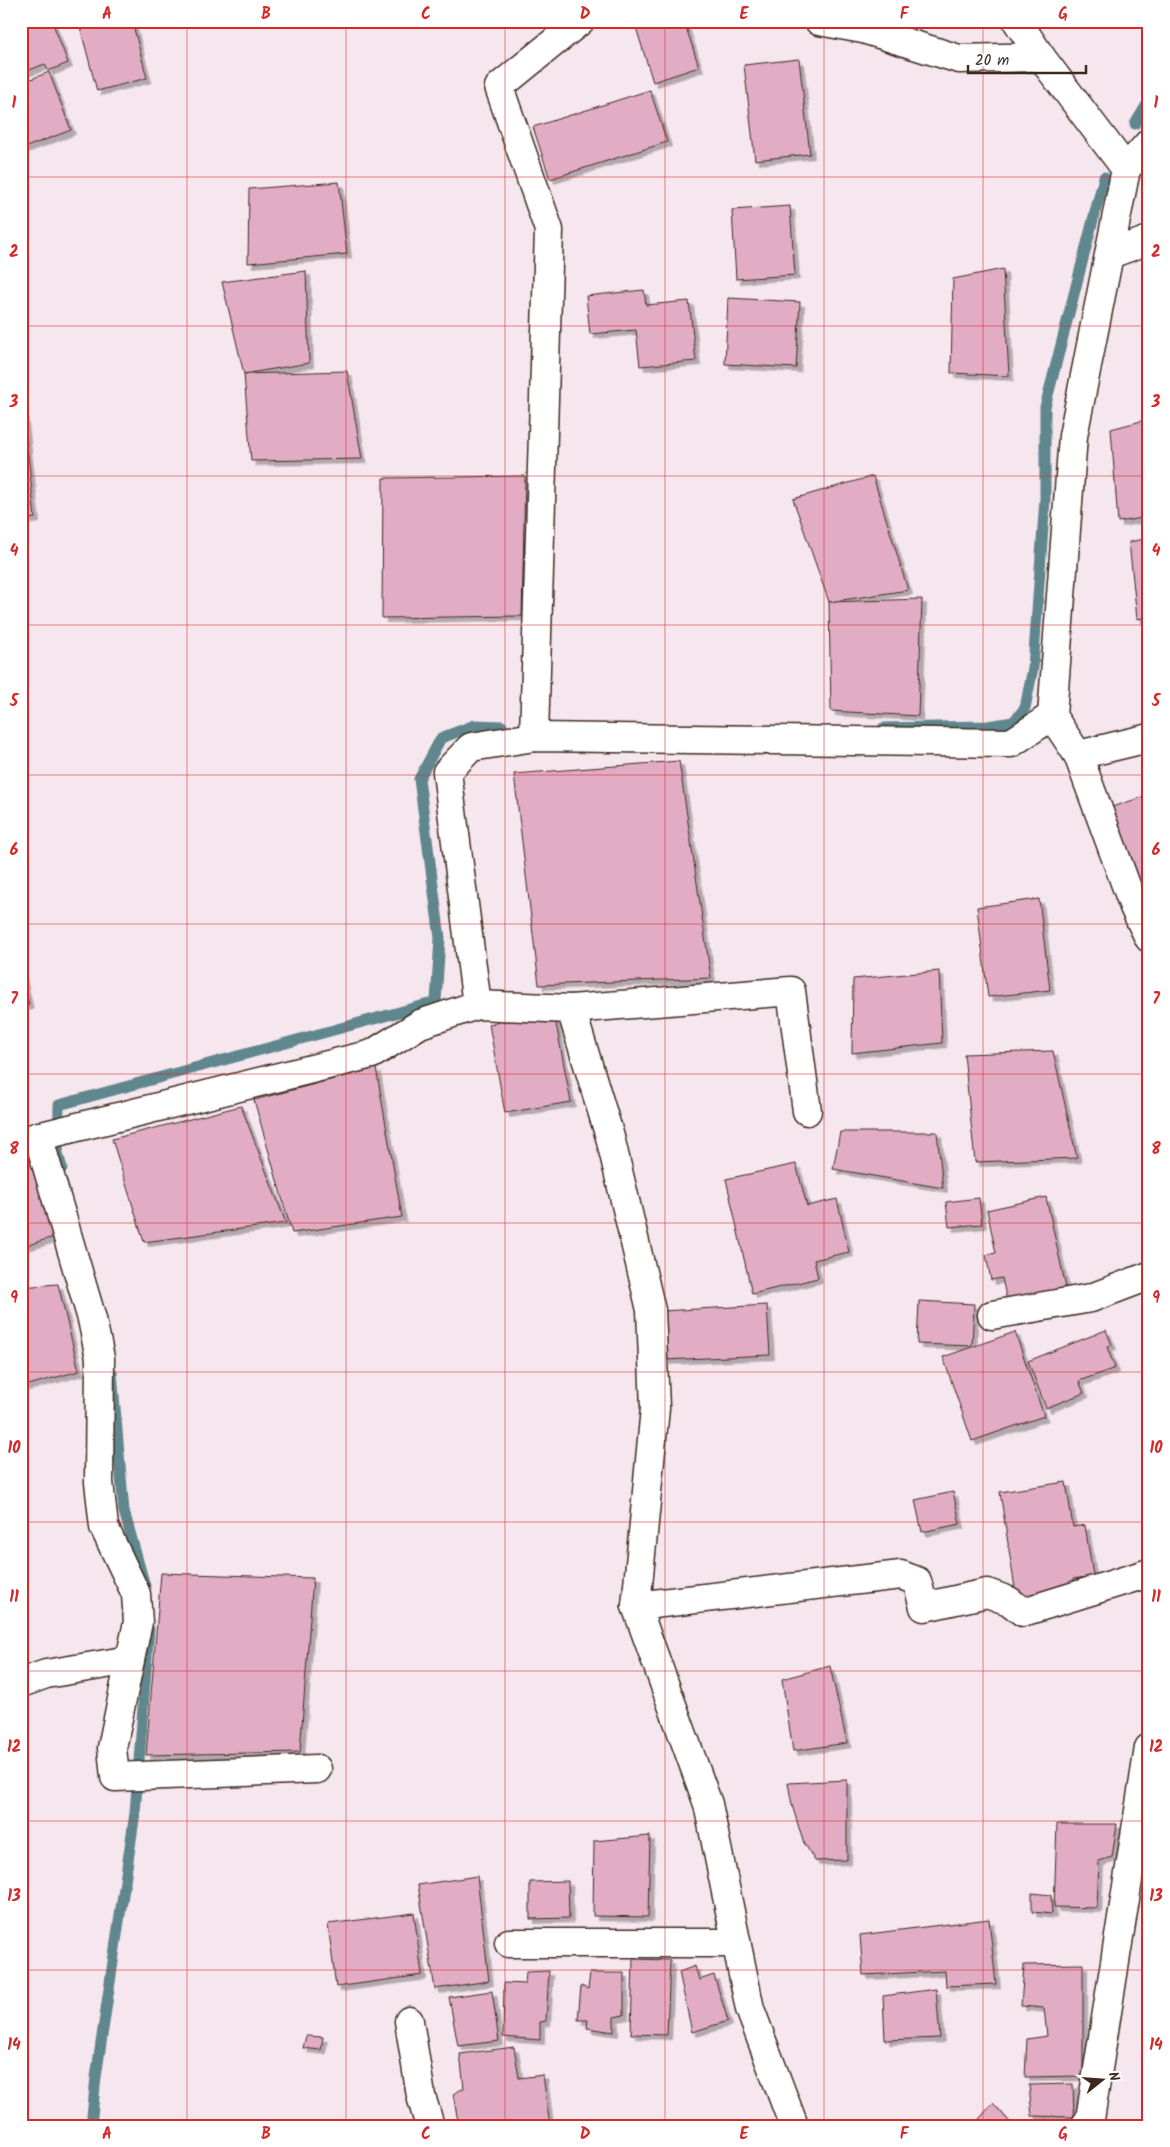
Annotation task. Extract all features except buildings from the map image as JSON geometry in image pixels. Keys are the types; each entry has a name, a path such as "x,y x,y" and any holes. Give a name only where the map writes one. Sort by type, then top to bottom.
{"street":[{"path":"534,737 549,230 499,87 580,21"},
{"path":"819,21 863,30 959,59 1041,57"},
{"path":"1017,21 1041,57 1126,169"},
{"path":"1149,143 1126,169 1074,436 1052,716 1078,754 1141,904 1149,938"},
{"path":"1110,254 1149,240"},
{"path":"477,1005 447,772 471,747 534,737 1011,743 1052,716"},
{"path":"1078,754 1149,738"},
{"path":"317,1769 115,1777 112,1748 138,1622 136,1594 104,1528 99,1482 100,1358 92,1319 33,1137 372,1054 420,1024 477,1005 571,1009 791,991 807,1111"},
{"path":"571,1009 610,1137 651,1310 655,1408 636,1606 708,1804 750,2009 794,2126"},
{"path":"992,1315 1091,1298 1149,1276"},
{"path":"636,1606 901,1575 917,1581 924,1607 987,1593 1009,1601 1022,1612 1149,1573"},
{"path":"21,1683 46,1674 130,1660"},
{"path":"1085,2126 1090,2119 1149,1748"},
{"path":"509,1943 736,1943"},
{"path":"409,2022 421,2096 430,2126"}],"waterway":[{"path":"1135,124 1149,101"},
{"path":"883,728 988,726 1013,722 1025,708 1033,668 1045,499 1045,407 1104,177"},
{"path":"62,1168 58,1154 59,1105 436,1002 440,938 419,779 441,738 475,725 502,726"},
{"path":"112,1373 124,1511 145,1586"},
{"path":"91,2126 96,2077 135,1813 149,1629"}]}
